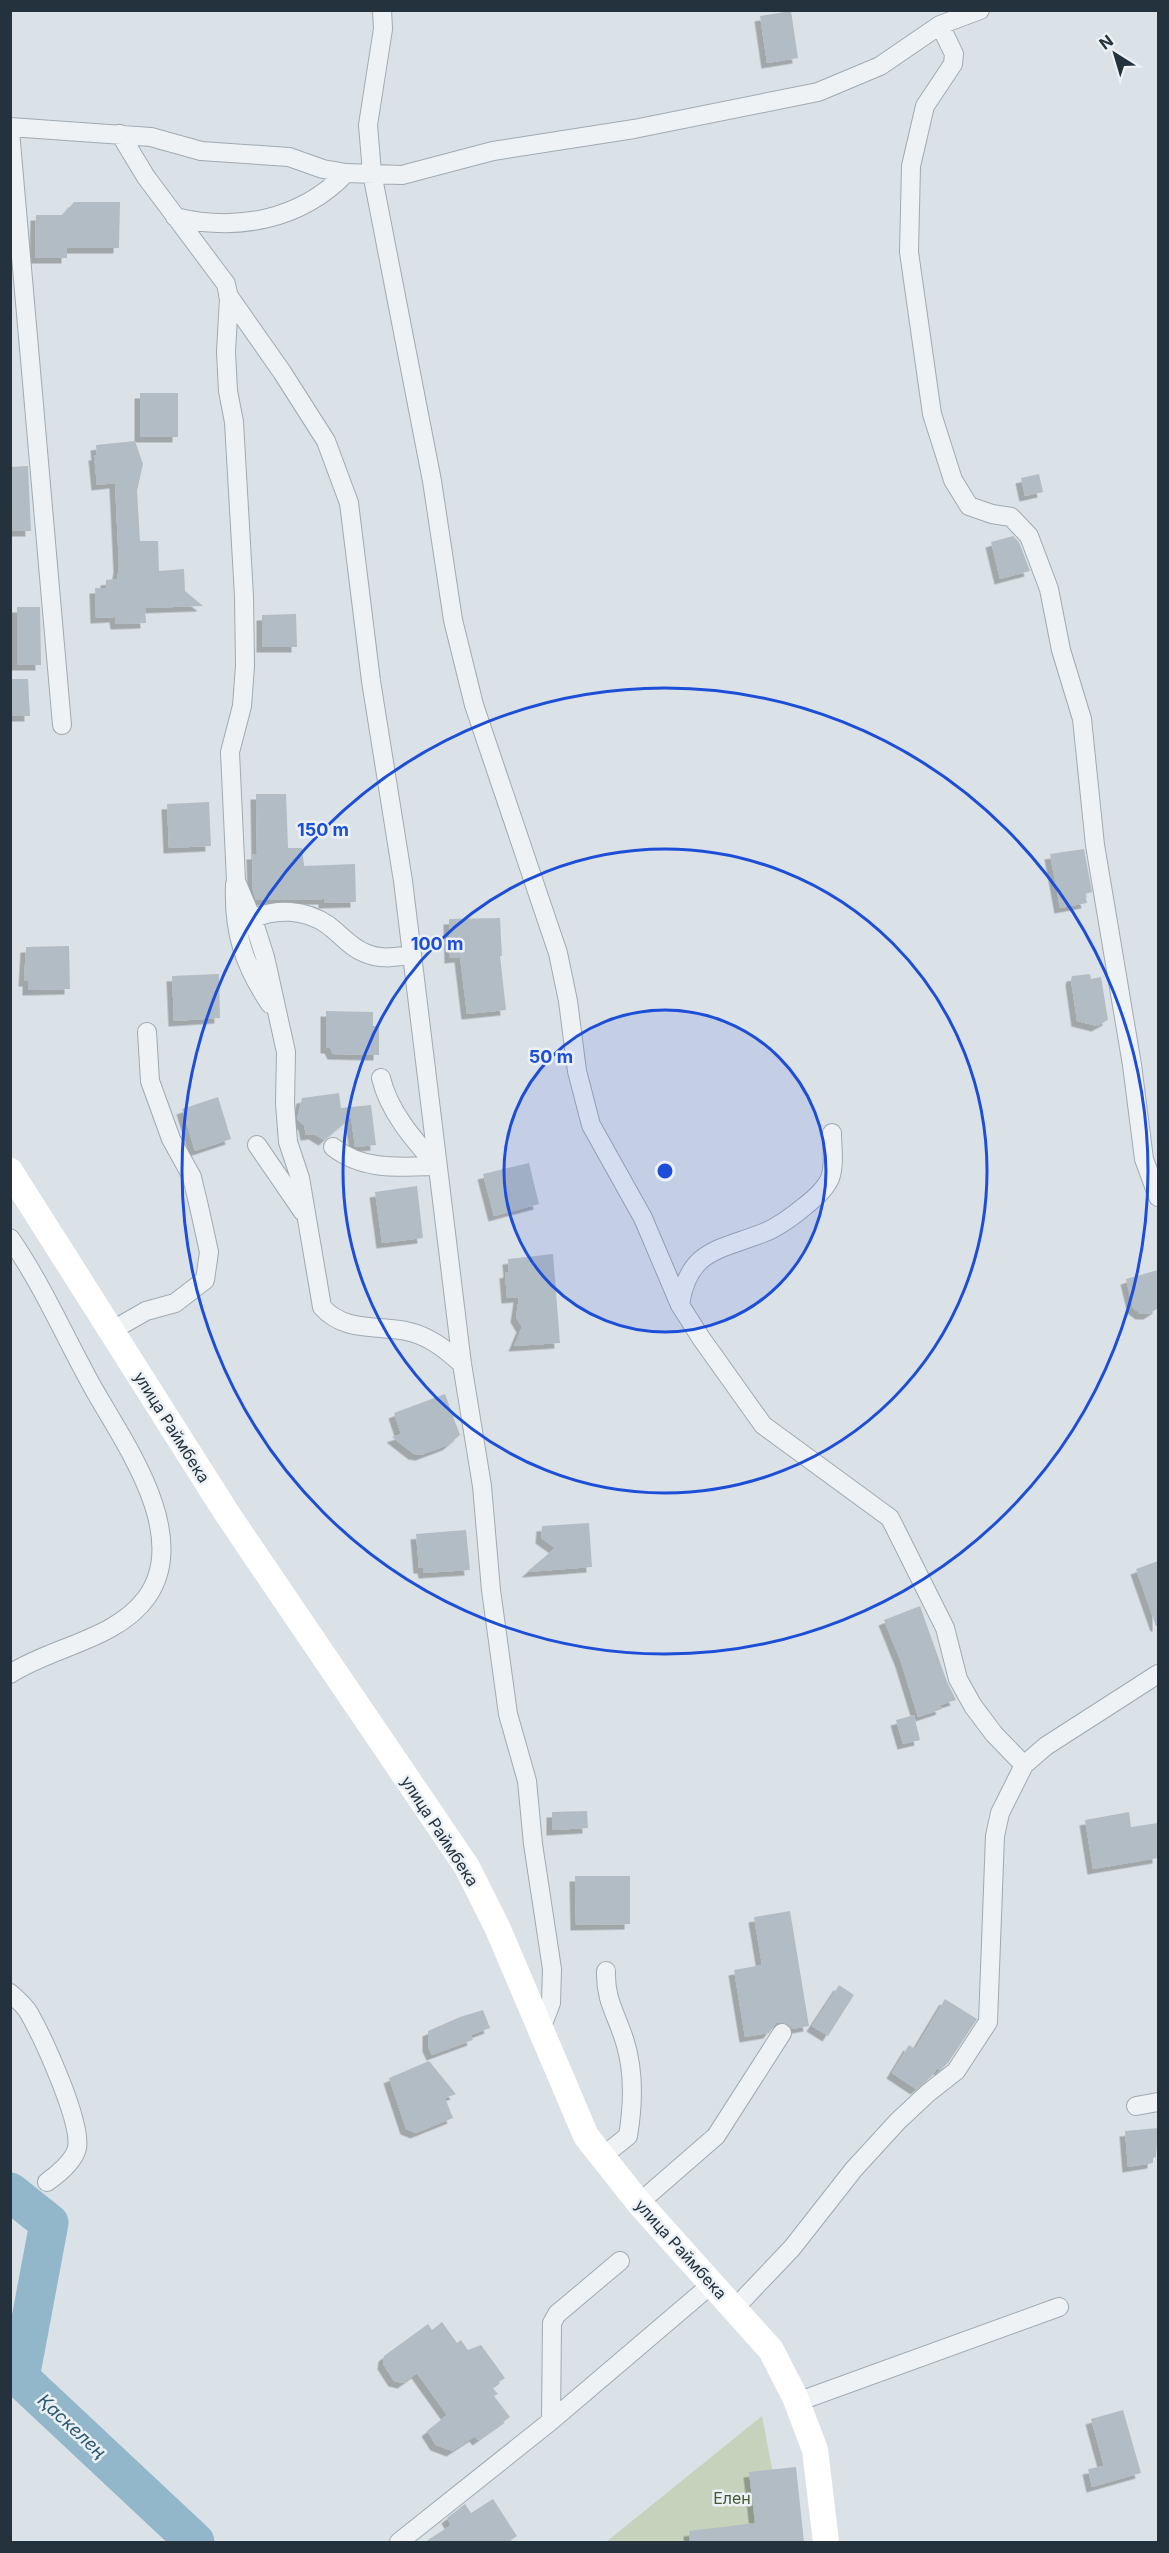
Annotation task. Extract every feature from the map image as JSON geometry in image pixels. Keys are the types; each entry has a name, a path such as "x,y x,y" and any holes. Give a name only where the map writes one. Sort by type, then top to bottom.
{"street":[{"path":"382,10 383,29 368,125 372,172 432,481 453,620 474,705 558,953 568,1001 577,1071 591,1125 643,1218 680,1305 763,1425 890,1518 945,1628 958,1679 973,1706 994,1734 1024,1766"},
{"path":"62,725 10,129 151,137 201,151 289,157 323,169 402,175 493,151 634,129 818,92 880,66 940,25 981,10"},
{"path":"940,25 954,54 953,64 925,106 910,166 909,252 932,414 953,480 969,506 1011,518 1029,536 1049,589 1061,650 1082,720 1095,845 1132,1065 1144,1159 1158,1197"},
{"path":"120,134 175,217 226,284 228,295 227,381 234,422 241,524 245,666 242,706 230,752 236,881 234,912 240,946 260,988 276,1013"},
{"path":"175,217 197,222 244,223 272,218 312,202 332,188 346,172"},
{"path":"228,295 282,372 326,441 349,502 371,681 392,803 462,1364 482,1486 491,1590 508,1714 527,1781 552,1969 551,2003 541,2029"},
{"path":"236,881 265,957 286,1052 285,1104 288,1142 300,1178 322,1307 331,1317 355,1326 406,1331 438,1342 462,1364"},
{"path":"252,920 268,912 286,911 308,916 326,924 363,953 382,958 411,955"},
{"path":"111,1331 146,1311 175,1304 206,1280 209,1252 192,1177 171,1139 150,1081 147,1032"},
{"path":"381,1078 386,1097 395,1112 437,1166"},
{"path":"680,1305 683,1287 690,1271 700,1261 719,1248 765,1233 792,1217 813,1199 830,1179 833,1160 832,1133"},
{"path":"257,1145 306,1216"},
{"path":"333,1147 346,1157 365,1164 437,1166"},
{"name":"улица Раймбека","path":"10,1171 228,1515 467,1867 498,1929 586,2136 639,2203 771,2350 797,2403 815,2450 826,2542"},
{"path":"10,1238 133,1454 158,1521 162,1553 159,1576 147,1598 128,1617 10,1674"},
{"path":"734,2309 792,2248 854,2169 898,2121 956,2071 988,2022 995,1836 1000,1813 1024,1766 1047,1746 1158,1674"},
{"path":"600,2154 613,2148 628,2136 632,2115 627,2051 609,2003 606,1971"},
{"path":"10,1993 28,2011 77,2128 77,2150 59,2174 47,2182"},
{"path":"639,2203 716,2136 782,2033"},
{"path":"1136,2106 1158,2102"},
{"path":"551,2421 552,2323 557,2314 620,2261"},
{"path":"399,2542 551,2421 712,2284"},
{"path":"797,2403 1059,2307"}],"green space":[{"name":"Елен","path":"762,2416 786,2542 606,2542"}],"building":[{"path":"791,11 798,58 767,63 760,16"},
{"path":"74,202 120,202 119,248 67,248 67,258 35,258 36,215 63,215"},
{"path":"140,393 178,393 178,437 140,437"},
{"path":"135,441 143,464 137,491 140,541 158,541 159,571 184,569 185,591 203,606 145,608 146,623 116,624 115,617 96,618 95,588 106,588 106,580 117,579 119,567 115,483 97,485 94,455 97,455 96,445"},
{"path":"28,466 31,531 13,531 10,467"},
{"path":"1039,474 1043,492 1025,496 1021,478"},
{"path":"1013,536 1019,542 1030,571 1000,579 991,542"},
{"path":"17,607 40,607 41,665 17,665"},
{"path":"296,614 297,647 262,647 262,615"},
{"path":"10,679 28,679 30,716 10,716"},
{"path":"256,794 286,794 288,848 302,848 304,866 355,864 356,902 324,903 324,899 256,900 253,891 252,854 257,854"},
{"path":"209,802 211,846 169,848 167,804"},
{"path":"1084,849 1092,892 1085,894 1087,903 1060,908 1050,854"},
{"path":"500,918 502,956 500,956 506,1010 467,1014 460,957 450,958 449,919"},
{"path":"69,946 70,989 28,990 28,981 24,981 26,947"},
{"path":"219,974 220,1018 174,1021 172,976"},
{"path":"1090,974 1091,979 1101,977 1108,1020 1097,1026 1077,1021 1071,980 1072,976"},
{"path":"326,1011 373,1012 373,1026 379,1026 379,1055 333,1054 330,1048 326,1048"},
{"path":"339,1093 341,1108 371,1105 376,1145 355,1147 351,1117 324,1140 314,1134 306,1135 304,1125 297,1119 302,1098"},
{"path":"218,1097 231,1139 195,1151 182,1109"},
{"path":"529,1163 539,1204 494,1216 483,1174"},
{"path":"417,1186 423,1238 382,1243 375,1192"},
{"path":"553,1254 560,1343 514,1346 522,1327 516,1317 519,1297 507,1298 505,1273 509,1272 508,1259"},
{"path":"1158,1270 1158,1308 1149,1314 1141,1314 1133,1308 1126,1279"},
{"path":"445,1394 460,1435 448,1445 421,1455 414,1454 392,1437 401,1434 394,1413"},
{"path":"589,1523 592,1567 527,1572 555,1548 541,1538 542,1526"},
{"path":"466,1530 470,1570 424,1573 423,1568 419,1568 416,1534"},
{"path":"1158,1561 1158,1626 1156,1626 1136,1569"},
{"path":"920,1606 947,1682 956,1700 940,1705 942,1709 918,1717 901,1662 884,1620"},
{"path":"914,1715 920,1740 903,1744 896,1720"},
{"path":"587,1811 588,1828 552,1830 552,1812"},
{"path":"1129,1812 1131,1827 1158,1823 1158,1858 1093,1869 1085,1820"},
{"path":"575,1876 630,1876 630,1924 576,1925"},
{"path":"790,1911 809,2026 792,2029 782,2022 776,2023 769,2033 745,2037 734,1970 762,1965 754,1917"},
{"path":"839,1985 854,1995 828,2036 812,2026"},
{"path":"945,1999 977,2019 948,2063 940,2070 937,2068 932,2076 916,2089 892,2073 909,2045 915,2049"},
{"path":"483,2010 490,2028 471,2035 473,2040 432,2055 428,2046 428,2031"},
{"path":"429,2061 456,2094 445,2098 453,2118 416,2133 406,2129 389,2078"},
{"path":"1158,2128 1156,2157 1153,2158 1153,2163 1128,2167 1125,2131"},
{"path":"442,2322 457,2343 461,2340 468,2350 481,2345 505,2378 492,2387 498,2394 494,2396 510,2417 478,2440 475,2436 452,2451 436,2445 427,2431 447,2415 417,2373 403,2383 394,2381 383,2364 384,2356 428,2324 432,2330"},
{"path":"1123,2410 1141,2473 1092,2487 1088,2469 1104,2466 1091,2419"},
{"path":"796,2467 804,2542 690,2542 689,2531 755,2523 749,2472"},
{"path":"493,2499 517,2536 508,2542 425,2542 451,2525 447,2518 465,2504 471,2513"}],"waterway":[{"name":"Қаскелең","path":"10,2192 49,2223 20,2378 195,2542"}]}
